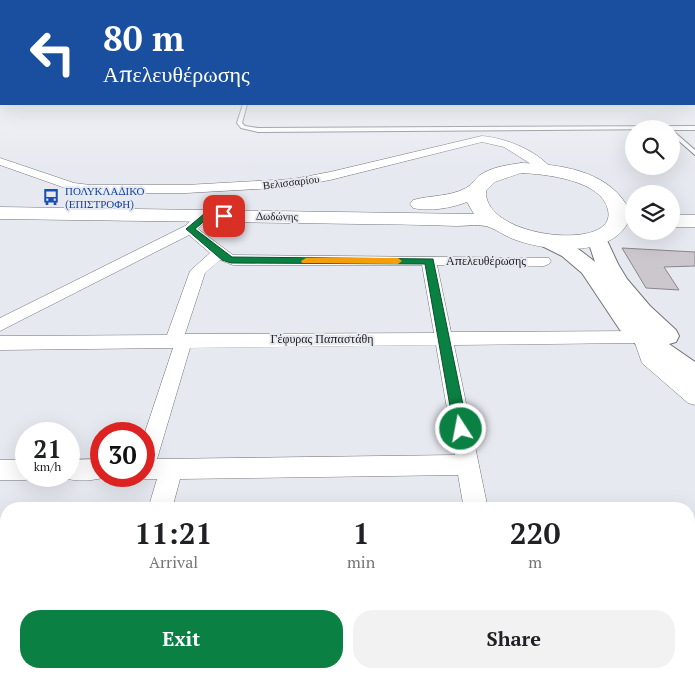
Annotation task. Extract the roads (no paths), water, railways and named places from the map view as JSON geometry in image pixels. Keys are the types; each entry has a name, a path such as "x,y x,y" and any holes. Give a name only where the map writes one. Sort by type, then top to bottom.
{"main road":[{"name":"Δωδώνης","path":"616,229 544,251 494,221 478,205 476,191 478,185 490,175 516,169 546,169 583,179 611,197 625,200"},
{"name":"Δωδώνης","path":"0,204 424,204 460,199 476,191"},
{"path":"611,197 619,212 619,219 607,263 632,300 662,333 695,357"},
{"path":"680,204 695,204"},
{"name":"Δωδώνης","path":"0,213 416,218 494,221"},
{"path":"680,221 695,220"},
{"path":"544,251 569,252 590,268 619,312 643,337 695,376"}],"street":[{"name":"Βελισσαρίου","path":"0,162 82,188 156,190 254,186 293,183 330,176 476,140 500,141 519,149 546,169"},
{"path":"516,169 519,149"},
{"path":"0,325 190,229 205,215"},
{"name":"Απελευθέρωσης","path":"190,229 227,259 234,261 429,261 544,251"},
{"path":"155,428 198,271 219,253"},
{"path":"429,261 475,502"},
{"path":"643,337 648,358 695,397"},
{"name":"Γέφυρας Παπαστάθη","path":"0,343 643,337"},
{"path":"155,468 468,465"},
{"path":"162,502 171,469"},
{"path":"0,470 15,470"}],"lane":[{"path":"245,105 239,123 243,127 258,130 625,129"},
{"path":"680,129 695,128"},
{"path":"680,139 695,153"}],"place":[{"name":"ΠΟΛΥΚΛΑΔΙΚΟ (ΕΠΙΣΤΡΟΦΗ)","path":"51,197"}]}
